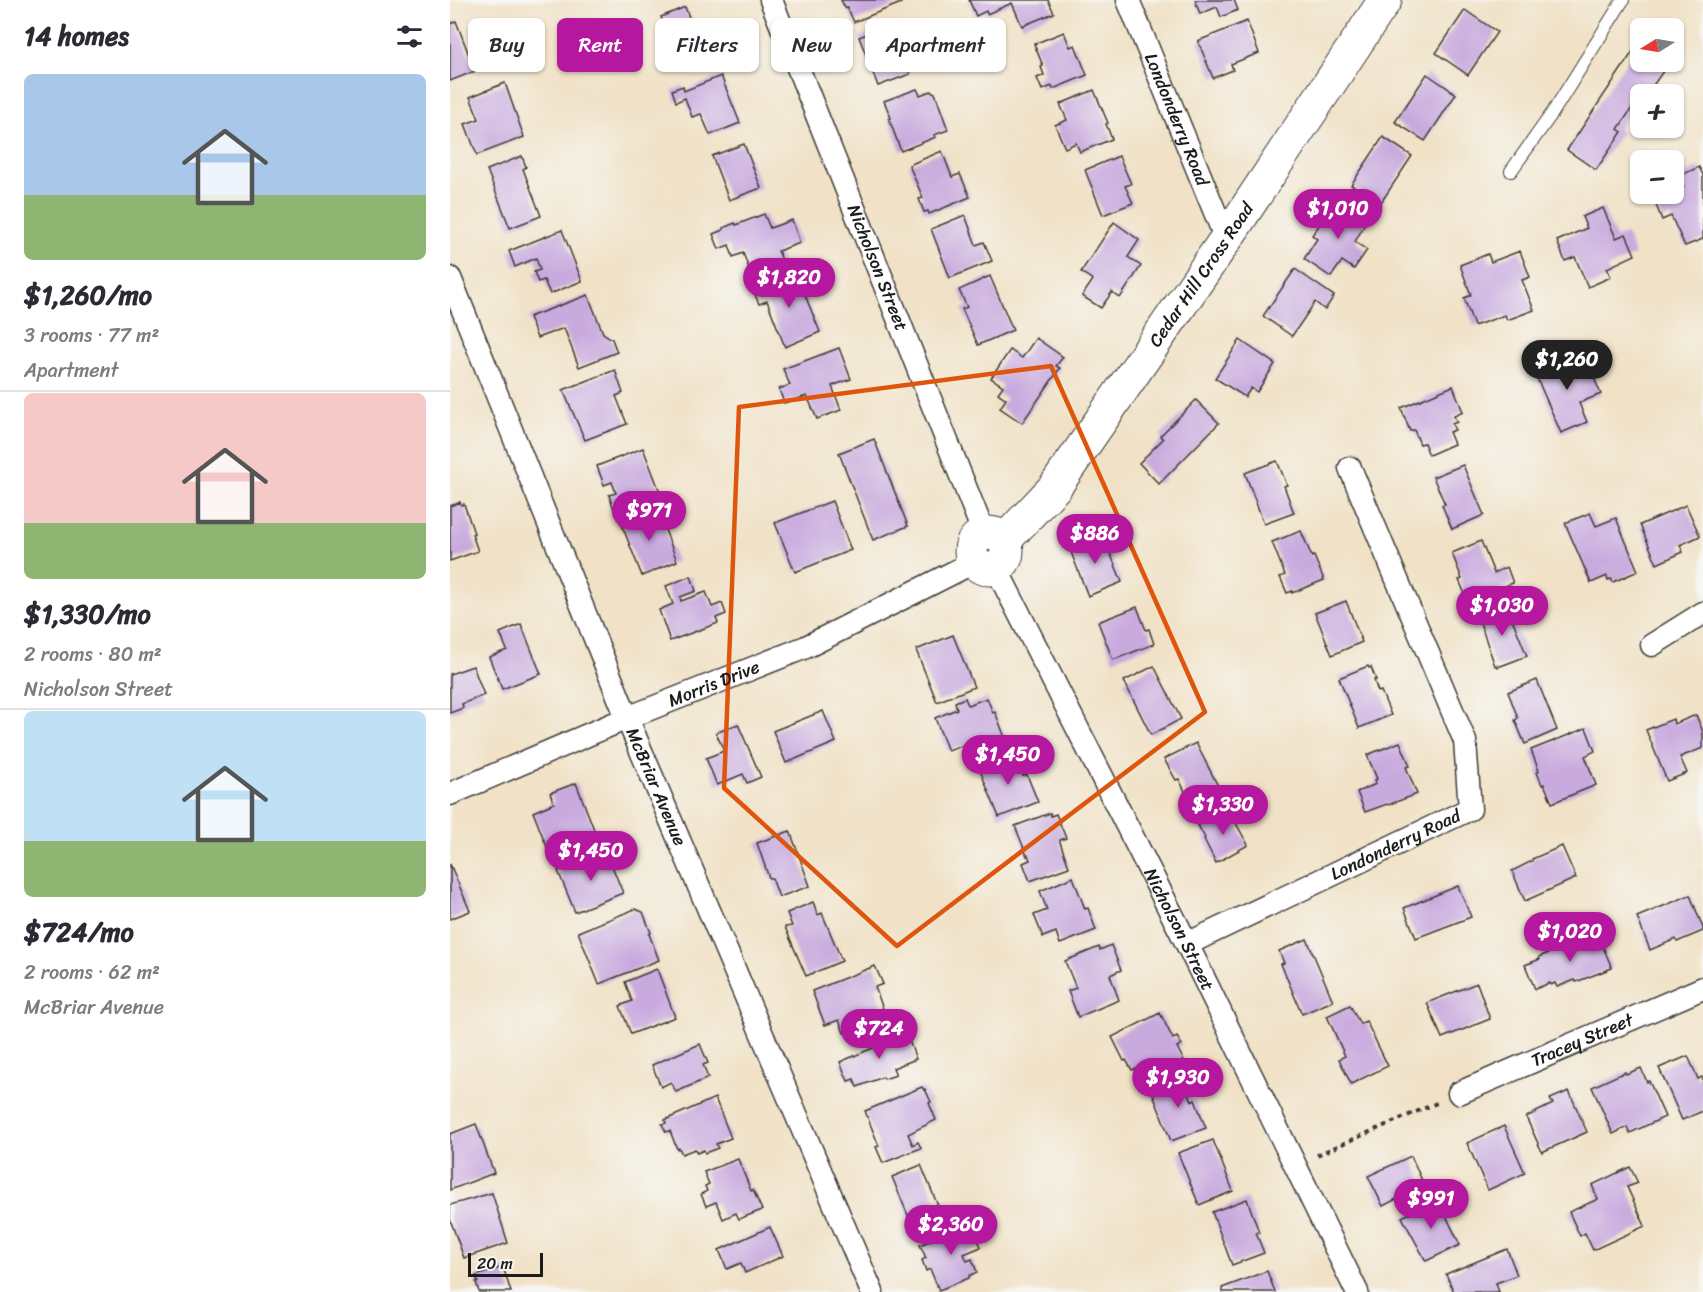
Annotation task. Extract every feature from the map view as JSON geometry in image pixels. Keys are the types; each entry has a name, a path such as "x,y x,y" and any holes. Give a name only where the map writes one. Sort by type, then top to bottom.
{"street":[{"name":"Nicholson Street","path":"771,0 990,551 1187,944 1357,1292"},
{"name":"Londonderry Road","path":"1128,0 1226,240"},
{"name":"Cedar Hill Cross Road","path":"990,551 1055,487 1226,240 1385,0"},
{"name":"McBriar Avenue","path":"450,278 627,718 872,1292"},
{"name":"Londonderry Road","path":"1187,944 1470,809 1465,741 1350,468"},
{"name":"Morris Drive","path":"450,794 627,718 806,647 990,551"},
{"path":"1652,645 1703,613"},
{"name":"Tracey Street","path":"1459,1093 1703,988"}],"lane":[{"path":"1511,171 1553,112 1623,0"}],"path":[{"path":"1295,1165 1459,1093"}],"highlighted area":[{"path":"1051,366 1205,712 897,946 724,788 739,407"}],"building":[{"path":"841,0 900,0 901,3 854,22 847,7 845,8"},
{"path":"969,0 1048,0 1054,13 1022,26 1012,3 987,14 986,11 976,16"},
{"path":"1195,0 1234,0 1238,10 1221,17 1217,7 1200,14"},
{"path":"685,7 689,18 661,18"},
{"path":"1465,10 1497,32 1468,75 1436,53"},
{"path":"456,21 468,53 468,72 472,72 450,81 450,24"},
{"path":"1247,21 1259,53 1231,64 1233,70 1213,78 1198,41"},
{"path":"1064,32 1070,47 1075,45 1087,75 1053,89 1052,86 1042,90 1037,78 1044,75 1041,67 1043,66 1034,44"},
{"path":"865,35 865,52 859,37"},
{"path":"1630,56 1630,72 1662,72 1654,84 1630,84 1630,111 1618,129 1622,132 1596,170 1567,150"},
{"path":"873,72 909,72 910,74 878,86"},
{"path":"1427,74 1456,94 1425,141 1395,122"},
{"path":"721,76 740,123 710,135 701,114 692,117 685,98 676,102 672,90 683,86 684,91"},
{"path":"505,83 524,137 477,155 465,124 479,119 470,97"},
{"path":"917,89 920,95 931,91 935,93 948,130 901,151 884,101"},
{"path":"1094,90 1112,139 1080,152 1076,143 1065,148 1055,125 1067,120 1060,104"},
{"path":"1383,137 1412,156 1380,204 1351,185"},
{"path":"744,144 761,188 729,200 712,156"},
{"path":"942,151 952,177 960,174 970,197 929,214 928,211 924,212 919,199 923,198 909,165"},
{"path":"522,156 526,167 523,169 541,216 510,228 487,170"},
{"path":"1119,156 1131,184 1125,186 1133,203 1103,215 1085,170"},
{"path":"1699,167 1703,175 1703,239 1685,246 1671,216 1662,220 1656,204 1684,204 1684,174"},
{"path":"1348,201 1367,213 1363,220 1366,222 1355,242 1367,250 1354,269 1342,261 1331,277 1304,259 1317,239 1312,235 1328,213 1336,218"},
{"path":"1603,208 1616,238 1626,234 1635,255 1607,268 1611,277 1588,287 1575,257 1565,261 1557,241 1587,228 1582,217"},
{"path":"764,214 770,228 792,220 800,243 778,251 783,262 751,274 743,253 733,257 729,245 719,249 713,234 735,223 736,225"},
{"path":"965,215 976,245 984,242 992,261 950,278 931,229"},
{"path":"1114,222 1139,240 1128,257 1141,266 1120,298 1112,292 1101,308 1082,296 1093,280 1081,272"},
{"path":"562,230 582,281 550,294 544,280 538,282 534,272 540,270 536,258 515,267 509,251"},
{"path":"1520,251 1530,277 1522,280 1534,310 1507,320 1505,315 1474,326 1464,298 1471,295 1460,265 1488,254 1491,262"},
{"path":"1295,269 1334,296 1325,310 1315,302 1292,336 1263,316"},
{"path":"796,273 820,332 785,347 767,301 759,304 753,290"},
{"path":"990,276 1013,330 978,345 962,309 967,307 959,290"},
{"path":"588,295 603,333 612,339 617,352 579,367 564,328 537,338 529,317"},
{"path":"1036,338 1063,357 1056,366 1060,368 1022,423 1000,408 1006,399 998,393 1003,386 991,378 1010,350 1022,358"},
{"path":"1240,340 1275,364 1257,392 1251,388 1245,397 1215,378"},
{"path":"839,348 851,379 832,386 841,410 817,419 807,396 784,403 779,389 790,385 783,369"},
{"path":"1585,357 1601,394 1579,403 1587,422 1561,433 1533,369 1557,359 1558,363 1561,361 1564,366"},
{"path":"615,370 623,393 616,396 627,424 585,440 563,390"},
{"path":"1453,386 1463,412 1454,416 1457,422 1452,424 1455,430 1449,432 1454,444 1429,455 1424,443 1420,444 1414,430 1410,431 1401,408"},
{"path":"1196,400 1219,423 1159,484 1139,463 1163,439 1160,436"},
{"path":"874,439 908,526 873,540 839,453"},
{"path":"643,448 662,497 616,515 609,495 616,493 612,482 604,485 597,466"},
{"path":"1277,461 1287,485 1284,486 1294,513 1264,524 1245,473"},
{"path":"1463,465 1484,515 1452,529 1442,505 1445,504 1433,477"},
{"path":"832,501 851,550 795,572 775,523"},
{"path":"460,502 461,505 464,504 478,551 450,561 450,506"},
{"path":"1686,505 1700,536 1680,545 1683,552 1657,564 1640,525"},
{"path":"657,509 677,561 642,576 621,523"},
{"path":"1590,513 1596,526 1616,518 1638,571 1613,582 1611,579 1608,580 1607,576 1591,583 1565,523"},
{"path":"1301,531 1324,580 1287,593 1280,577 1285,575 1272,542"},
{"path":"1102,533 1122,582 1088,596 1069,547"},
{"path":"1481,541 1494,573 1507,567 1513,583 1500,588 1501,591 1469,604 1459,580 1462,579 1452,553"},
{"path":"691,576 696,591 680,597 681,601 706,592 712,607 722,603 726,614 716,618 718,623 670,641 659,610 673,604 666,586"},
{"path":"1346,601 1362,642 1332,655 1315,613"},
{"path":"1507,606 1527,656 1498,667 1495,666 1478,617"},
{"path":"1137,607 1154,644 1113,660 1098,622"},
{"path":"521,624 541,674 502,689 489,657 507,650 500,633"},
{"path":"953,635 974,687 937,702 916,650"},
{"path":"473,666 484,695 462,704 463,708 450,713 450,674"},
{"path":"1154,666 1181,719 1151,735 1124,681"},
{"path":"1368,666 1371,667 1378,692 1381,691 1391,715 1359,728 1339,678"},
{"path":"1537,680 1557,730 1525,744 1515,720 1518,718 1508,692"},
{"path":"965,698 968,705 987,698 1006,740 982,752 977,740 948,751 935,718 957,709 955,702"},
{"path":"823,711 836,742 786,763 773,731"},
{"path":"1696,715 1703,732 1703,748 1680,757 1687,773 1667,781 1646,730 1673,719 1674,724"},
{"path":"738,724 761,777 747,783 743,774 717,785 706,758 724,751 716,733"},
{"path":"1586,728 1595,751 1585,756 1596,785 1552,803 1544,784 1542,785 1531,750"},
{"path":"1400,742 1410,766 1406,767 1417,794 1365,812 1357,792 1376,784 1377,779 1367,755"},
{"path":"1196,743 1220,790 1191,804 1179,779 1176,780 1164,759"},
{"path":"1014,754 1023,776 1027,775 1038,802 999,817 979,768"},
{"path":"576,783 597,837 550,855 533,812 554,803 550,793"},
{"path":"1228,809 1248,845 1216,863 1198,825"},
{"path":"1050,813 1051,816 1056,814 1066,838 1060,842 1069,867 1030,881 1023,863 1030,860 1015,826"},
{"path":"790,831 810,886 779,897 772,878 769,878 757,843"},
{"path":"1562,846 1576,878 1525,901 1512,871"},
{"path":"606,851 623,893 575,912 558,871"},
{"path":"450,864 470,911 450,919"},
{"path":"1073,877 1096,930 1060,944 1056,932 1043,937 1034,915 1047,910 1040,891"},
{"path":"1458,886 1471,917 1416,938 1404,908"},
{"path":"1690,895 1703,931 1650,950 1637,917"},
{"path":"813,902 818,915 822,913 842,961 806,976 785,927 792,926 787,913"},
{"path":"635,909 643,912 659,960 599,984 578,932"},
{"path":"1597,933 1612,968 1576,982 1575,980 1557,987 1555,983 1551,985 1550,983 1535,989 1525,965"},
{"path":"1307,939 1333,1001 1302,1014 1281,964 1284,963 1279,951"},
{"path":"1111,945 1121,970 1110,975 1119,1000 1078,1017 1068,991 1076,988 1065,961 1099,947 1100,950"},
{"path":"875,966 883,984 875,987 886,1017 844,1033 839,1020 825,1025 812,991"},
{"path":"657,969 675,1017 631,1034 620,1006 632,1001 625,982"},
{"path":"1477,983 1490,1019 1442,1038 1427,1003"},
{"path":"1350,1005 1360,1024 1366,1021 1388,1066 1351,1084 1339,1059 1345,1056 1327,1016"},
{"path":"1160,1013 1173,1039 1177,1037 1182,1045 1177,1047 1185,1063 1151,1080 1143,1065 1132,1070 1126,1060 1124,1061 1112,1037"},
{"path":"905,1030 916,1059 893,1068 896,1075 884,1079 883,1077 857,1087 854,1079 848,1081 840,1062 880,1045 878,1040"},
{"path":"700,1044 708,1063 703,1065 708,1078 676,1092 671,1082 661,1087 652,1065"},
{"path":"1688,1056 1698,1079 1702,1077 1703,1079 1703,1111 1682,1120 1659,1068"},
{"path":"1641,1068 1665,1117 1630,1133 1627,1127 1613,1134 1592,1087 1625,1072 1626,1074"},
{"path":"1182,1076 1206,1128 1171,1141 1151,1089"},
{"path":"922,1087 931,1102 929,1103 936,1120 908,1134 913,1145 918,1142 921,1148 883,1163 865,1111"},
{"path":"1569,1091 1587,1132 1542,1152 1526,1117 1553,1104 1550,1099"},
{"path":"715,1098 731,1138 716,1144 718,1148 705,1153 704,1150 697,1153 695,1149 682,1154 679,1148 677,1149 670,1131 666,1132 662,1124 666,1123 665,1120"},
{"path":"476,1124 494,1173 450,1190 450,1134"},
{"path":"1504,1126 1525,1173 1488,1190 1467,1143"},
{"path":"1213,1140 1233,1191 1199,1205 1178,1153"},
{"path":"1411,1156 1424,1185 1383,1206 1368,1176"},
{"path":"738,1159 751,1191 753,1190 762,1210 739,1219 736,1213 723,1219 716,1202 706,1206 701,1194 707,1191 705,1186 709,1184 704,1172"},
{"path":"921,1165 941,1213 912,1225 892,1177"},
{"path":"1630,1167 1638,1183 1627,1187 1645,1226 1593,1250 1585,1233 1580,1236 1569,1212 1598,1199 1592,1185"},
{"path":"492,1193 508,1243 464,1258 450,1219 450,1205"},
{"path":"1247,1199 1264,1253 1232,1265 1212,1212"},
{"path":"1438,1199 1460,1245 1426,1261 1402,1217"},
{"path":"971,1223 981,1247 964,1254 967,1261 972,1259 977,1272 969,1278 939,1290 930,1269 926,1271 922,1260 926,1258 920,1245"},
{"path":"770,1227 783,1256 745,1273 741,1263 727,1269 719,1250"},
{"path":"1507,1249 1517,1275 1496,1283 1499,1292 1454,1292 1446,1274"},
{"path":"503,1267 511,1292 479,1292 476,1276"},
{"path":"1267,1271 1275,1292 1223,1292 1222,1288"}]}
